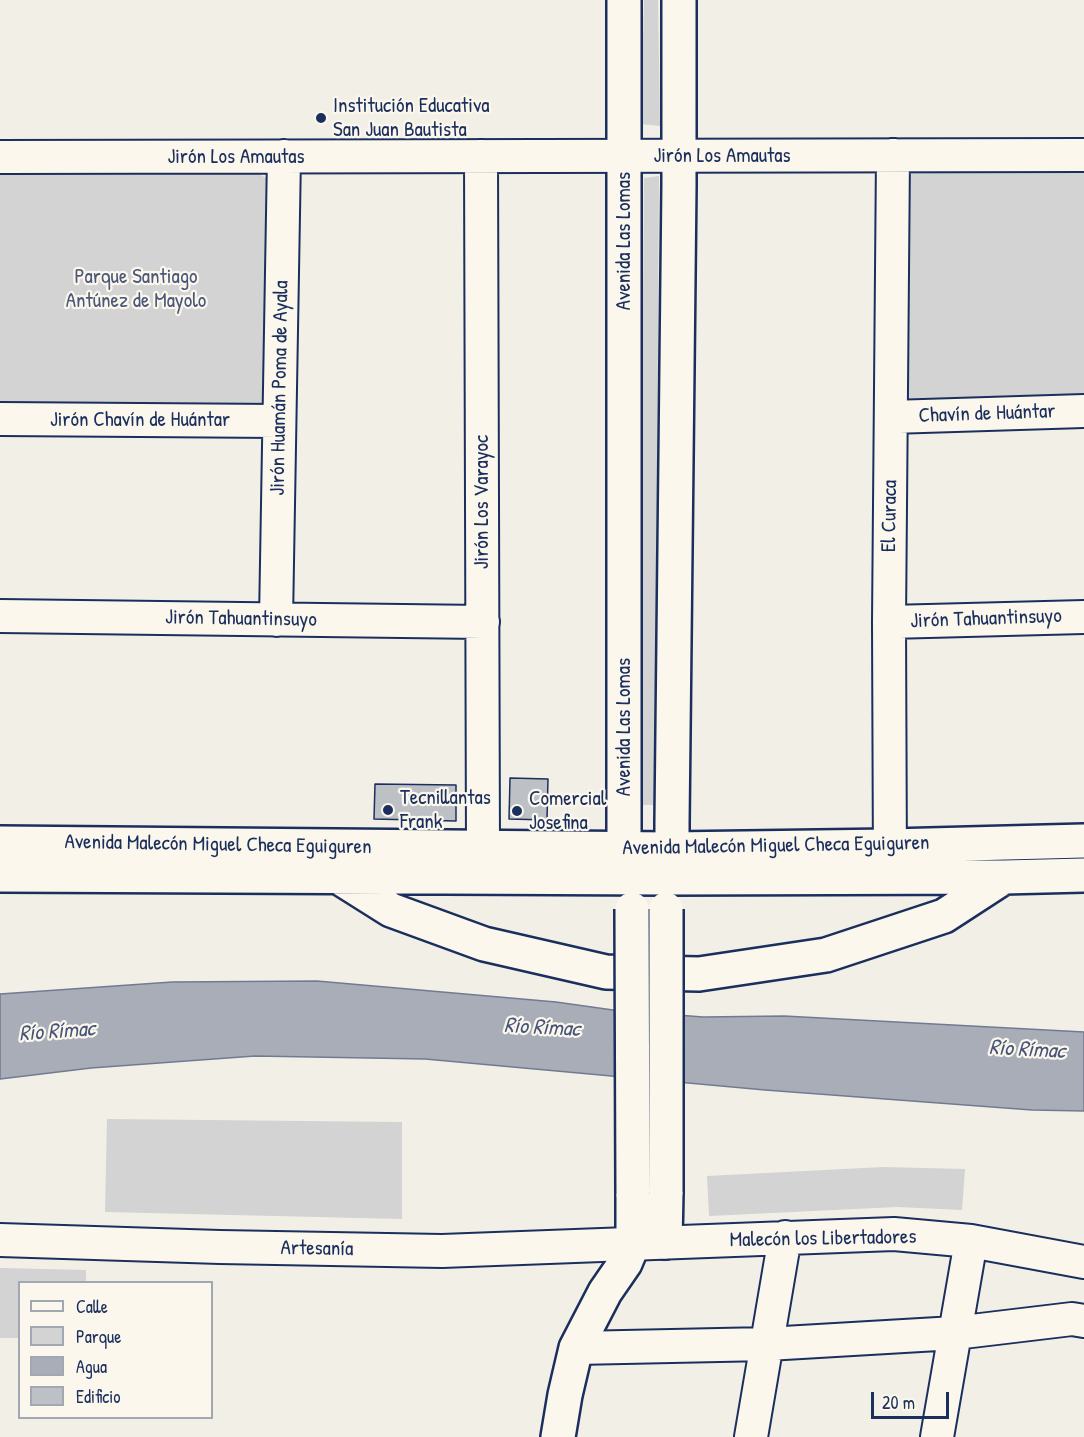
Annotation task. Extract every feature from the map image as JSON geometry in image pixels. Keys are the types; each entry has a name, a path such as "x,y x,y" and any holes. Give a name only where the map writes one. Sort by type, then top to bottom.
{"main road":[{"name":"Avenida Las Lomas","path":"558,1437 576,1348 605,1292 625,1263 633,1244 624,0"},
{"path":"666,1242 668,879 680,156 679,0"},
{"name":"Avenida Malecón Miguel Checa Eguiguren","path":"0,875 668,879 890,862 1084,841"},
{"name":"Avenida Malecón Miguel Checa Eguiguren","path":"0,843 483,848 630,878"},
{"name":"Avenida Malecón Miguel Checa Eguiguren","path":"890,862 1004,877 1084,875"},
{"path":"338,876 391,910 484,944 606,972 699,974 826,955 944,916 1004,877"}],"street":[{"name":"El Curaca","path":"890,862 889,622 893,155"},
{"name":"Jirón Los Amautas","path":"0,157 1084,155"},
{"name":"Jirón Huamán Poma de Ayala","path":"276,620 284,156"},
{"name":"Jirón Los Varayoc","path":"481,156 483,848"},
{"name":"Chavín de Huántar","path":"891,417 1084,411"},
{"name":"Jirón Chavín de Huántar","path":"0,419 279,420"},
{"name":"Jirón Tahuantinsuyo","path":"0,616 483,622"},
{"name":"Jirón Tahuantinsuyo","path":"889,622 1084,617"},
{"name":"Malecón los Libertadores","path":"633,1244 894,1234 971,1241 1084,1262"},
{"path":"751,1437 785,1237"},
{"name":"Artesanía","path":"0,1240 442,1251 633,1244"},
{"path":"937,1437 971,1241"},
{"path":"576,1348 767,1344 955,1333 1072,1319 1084,1321"}],"green space":[{"path":"644,0 658,0 660,126 641,124"},
{"path":"1084,166 1084,395 907,399 908,168"},
{"name":"Parque Santiago Antúnez de Mayolo","path":"0,171 257,173 268,179 268,392 262,403 249,407 0,405"},
{"path":"659,176 655,805 639,805 644,178"},
{"path":"107,1119 402,1122 402,1219 105,1212"},
{"path":"883,1167 965,1169 962,1210 897,1207 709,1216 707,1176"},
{"path":"0,1268 86,1270 86,1281 18,1281 18,1338 0,1338"}],"water":[{"name":"Río Rímac","path":"317,981 703,1017 784,1016 1084,1032 1084,1111 1032,1110 765,1090 425,1059 255,1056 91,1068 0,1079 0,994 172,982"}],"building":[{"path":"510,778 548,779 547,820 509,819"},
{"path":"375,784 456,785 456,821 374,819"}],"place":[{"name":"Institución Educativa San Juan Bautista","path":"321,118"},
{"name":"Tecnillantas Frank","path":"388,810"},
{"name":"Comercial Josefina","path":"517,811"}]}
